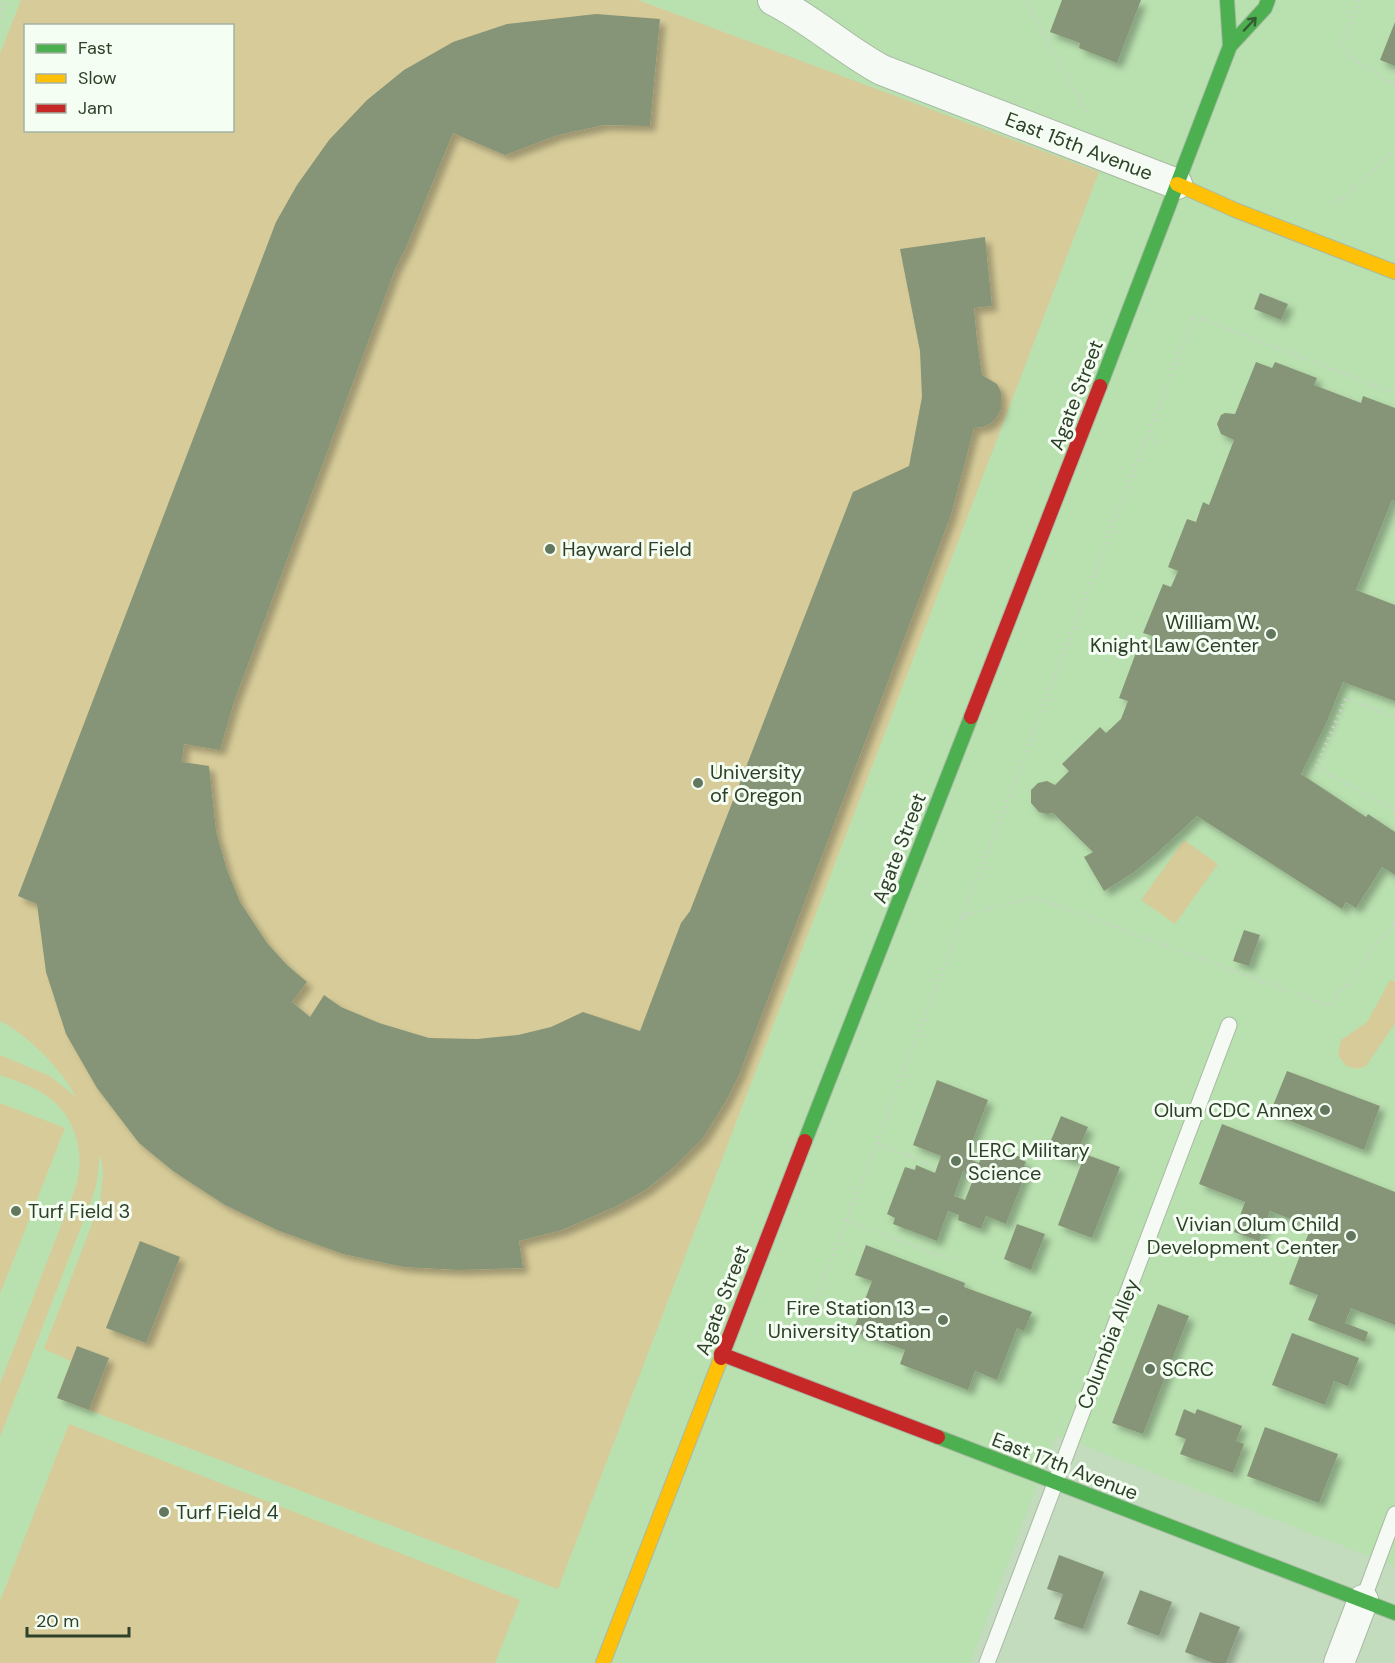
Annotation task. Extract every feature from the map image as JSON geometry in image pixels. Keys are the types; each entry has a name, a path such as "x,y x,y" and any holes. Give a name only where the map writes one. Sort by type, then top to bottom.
{"street":[{"name":"East 15th Avenue","path":"773,0 800,14 855,56 882,70 1111,158 1235,210 1395,272"},
{"name":"Agate Street","path":"1227,0 1230,46"},
{"name":"Agate Street","path":"603,1663 1080,439 1230,46 1265,8 1268,0"},
{"name":"East 17th Avenue","path":"722,1354 1395,1613"},
{"path":"1339,1663 1363,1600"}],"lane":[{"name":"Columbia Alley","path":"987,1663 1229,1025"},
{"path":"1363,1600 1395,1514"}],"path":[{"path":"0,16 6,0"},
{"path":"1025,0 1111,158"},
{"path":"1359,0 1342,43 1348,55 1395,86"},
{"path":"1338,203 1395,149"},
{"path":"802,1334 1193,316 1395,393"},
{"path":"1146,437 1161,443"},
{"path":"1395,718 1346,698 1317,768 1395,809"},
{"path":"962,916 1035,897 1327,1005 1330,1005 1395,921"},
{"path":"876,1143 937,1167"},
{"path":"846,1220 940,1256 956,1258"}],"shaded area":[{"name":"University of Oregon","path":"0,0 1395,0 1395,1566 1056,1435 970,1663 0,1663"},
{"name":"Hayward Field","path":"21,0 638,0 1099,172 558,1589 57,1398 71,1361 44,1349 100,1203 103,1172 100,1153 93,1196 0,1437 0,1384 75,1189 80,1161 75,1134 62,1110 39,1091 0,1075 0,1055 50,1076 76,1097 43,1054 0,1021 0,54"},
{"path":"1184,840 1218,864 1175,924 1141,900"},
{"path":"1390,980 1395,982 1395,1023 1366,1066 1358,1069 1346,1066 1338,1055 1341,1040 1367,1022"},
{"name":"Turf Field 3","path":"0,1103 65,1128 0,1294"},
{"name":"Turf Field 4","path":"69,1424 520,1600 495,1663 0,1663 0,1601"}],"building":[{"path":"1062,0 1141,0 1117,63 1079,48 1080,43 1050,32"},
{"path":"596,14 660,19 650,126 604,125 558,135 505,155 453,133 396,267 234,702 220,750 184,744 182,762 209,766 216,831 227,870 240,902 267,943 307,982 292,1002 310,1017 324,995 341,1007 379,1023 429,1038 477,1039 518,1035 551,1027 583,1012 640,1031 681,923 690,911 853,492 909,466 922,397 920,351 900,249 985,237 992,306 974,308 977,341 982,375 997,384 1001,392 1001,409 991,423 974,428 951,515 739,1075 703,1138 675,1166 647,1189 615,1207 562,1230 519,1241 523,1268 459,1270 404,1267 343,1254 277,1230 225,1205 173,1171 139,1143 97,1088 66,1034 46,972 37,904 18,896 276,222 297,185 329,140 367,100 404,70 453,42 507,24"},
{"path":"1395,22 1395,66 1380,60"},
{"path":"1260,293 1288,304 1281,320 1254,309"},
{"name":"William W. Knight Law Center","path":"1256,362 1272,368 1275,362 1317,378 1314,385 1361,403 1363,396 1395,408 1395,501 1392,500 1356,590 1395,605 1395,701 1343,682 1325,726 1301,774 1366,817 1368,814 1395,832 1395,875 1382,867 1356,908 1346,902 1342,909 1197,816 1133,873 1104,891 1084,857 1093,852 1053,813 1039,812 1031,803 1031,790 1038,783 1047,781 1055,785 1069,771 1062,764 1100,727 1106,733 1121,719 1128,701 1119,698 1137,650 1146,653 1153,636 1143,633 1163,584 1171,587 1178,571 1168,567 1187,519 1196,522 1203,502 1209,505 1234,440 1221,434 1217,424 1221,415 1235,414"},
{"path":"1244,930 1260,935 1249,966 1233,961"},
{"name":"Olum CDC Annex","path":"1287,1071 1380,1106 1364,1150 1270,1113"},
{"name":"LERC Military Science","path":"937,1080 988,1100 966,1158 979,1163 987,1144 1020,1157 1019,1159 1026,1162 1024,1166 1028,1167 1006,1224 986,1216 981,1229 958,1220 959,1215 948,1211 937,1241 893,1224 895,1218 887,1214 905,1167 915,1170 916,1165 935,1173 941,1156 913,1145","holes":["963,1171 975,1175 965,1200 954,1196"]},
{"path":"1061,1116 1088,1127 1074,1161 1047,1150"},
{"name":"Vivian Olum Child Development Center","path":"1222,1124 1395,1192 1395,1325 1351,1308 1345,1323 1368,1332 1365,1342 1308,1320 1318,1295 1289,1284 1311,1227 1270,1211 1259,1241 1234,1232 1245,1202 1199,1184"},
{"path":"1085,1154 1120,1167 1092,1238 1058,1225"},
{"path":"1017,1224 1045,1234 1031,1270 1004,1259"},
{"path":"140,1241 180,1257 146,1343 106,1328"},
{"name":"Fire Station 13 - University Station","path":"866,1245 965,1283 964,1287 1032,1312 1024,1331 1017,1328 997,1380 975,1371 968,1390 900,1364 905,1350 853,1331 872,1281 855,1275"},
{"name":"SCRC","path":"1158,1304 1189,1316 1143,1434 1112,1423"},
{"path":"1292,1333 1359,1358 1348,1386 1334,1381 1325,1405 1272,1385"},
{"path":"77,1346 109,1358 89,1410 57,1398"},
{"path":"1184,1409 1195,1414 1197,1409 1242,1426 1236,1441 1244,1444 1233,1473 1180,1454 1186,1439 1175,1435"},
{"path":"1265,1427 1338,1454 1319,1503 1247,1476"},
{"path":"1059,1555 1104,1572 1083,1629 1054,1619 1063,1594 1047,1589"},
{"path":"1140,1590 1172,1602 1159,1636 1127,1624"},
{"path":"1200,1612 1240,1627 1226,1663 1213,1663 1185,1652"}],"traffic: fast":[{"path":"1227,0 1230,46"},
{"path":"1100,386 1230,46 1265,8 1268,0"},
{"path":"805,1141 971,717"},
{"path":"938,1437 1395,1613"}],"traffic: slow":[{"path":"1177,184 1235,210 1395,272"},
{"path":"603,1663 721,1358"}],"traffic: jam":[{"path":"971,717 1100,386"},
{"path":"721,1358 805,1141"},
{"path":"721,1354 938,1437"}],"place":[{"name":"Hayward Field","path":"550,549"},
{"name":"William W. Knight Law Center","path":"1271,634"},
{"name":"University of Oregon","path":"698,783"},
{"name":"Olum CDC Annex","path":"1325,1110"},
{"name":"LERC Military Science","path":"956,1161"},
{"name":"Turf Field 3","path":"16,1211"},
{"name":"Vivian Olum Child Development Center","path":"1351,1236"},
{"name":"Fire Station 13 - University Station","path":"943,1320"},
{"name":"SCRC","path":"1150,1369"},
{"name":"Turf Field 4","path":"164,1512"}]}
